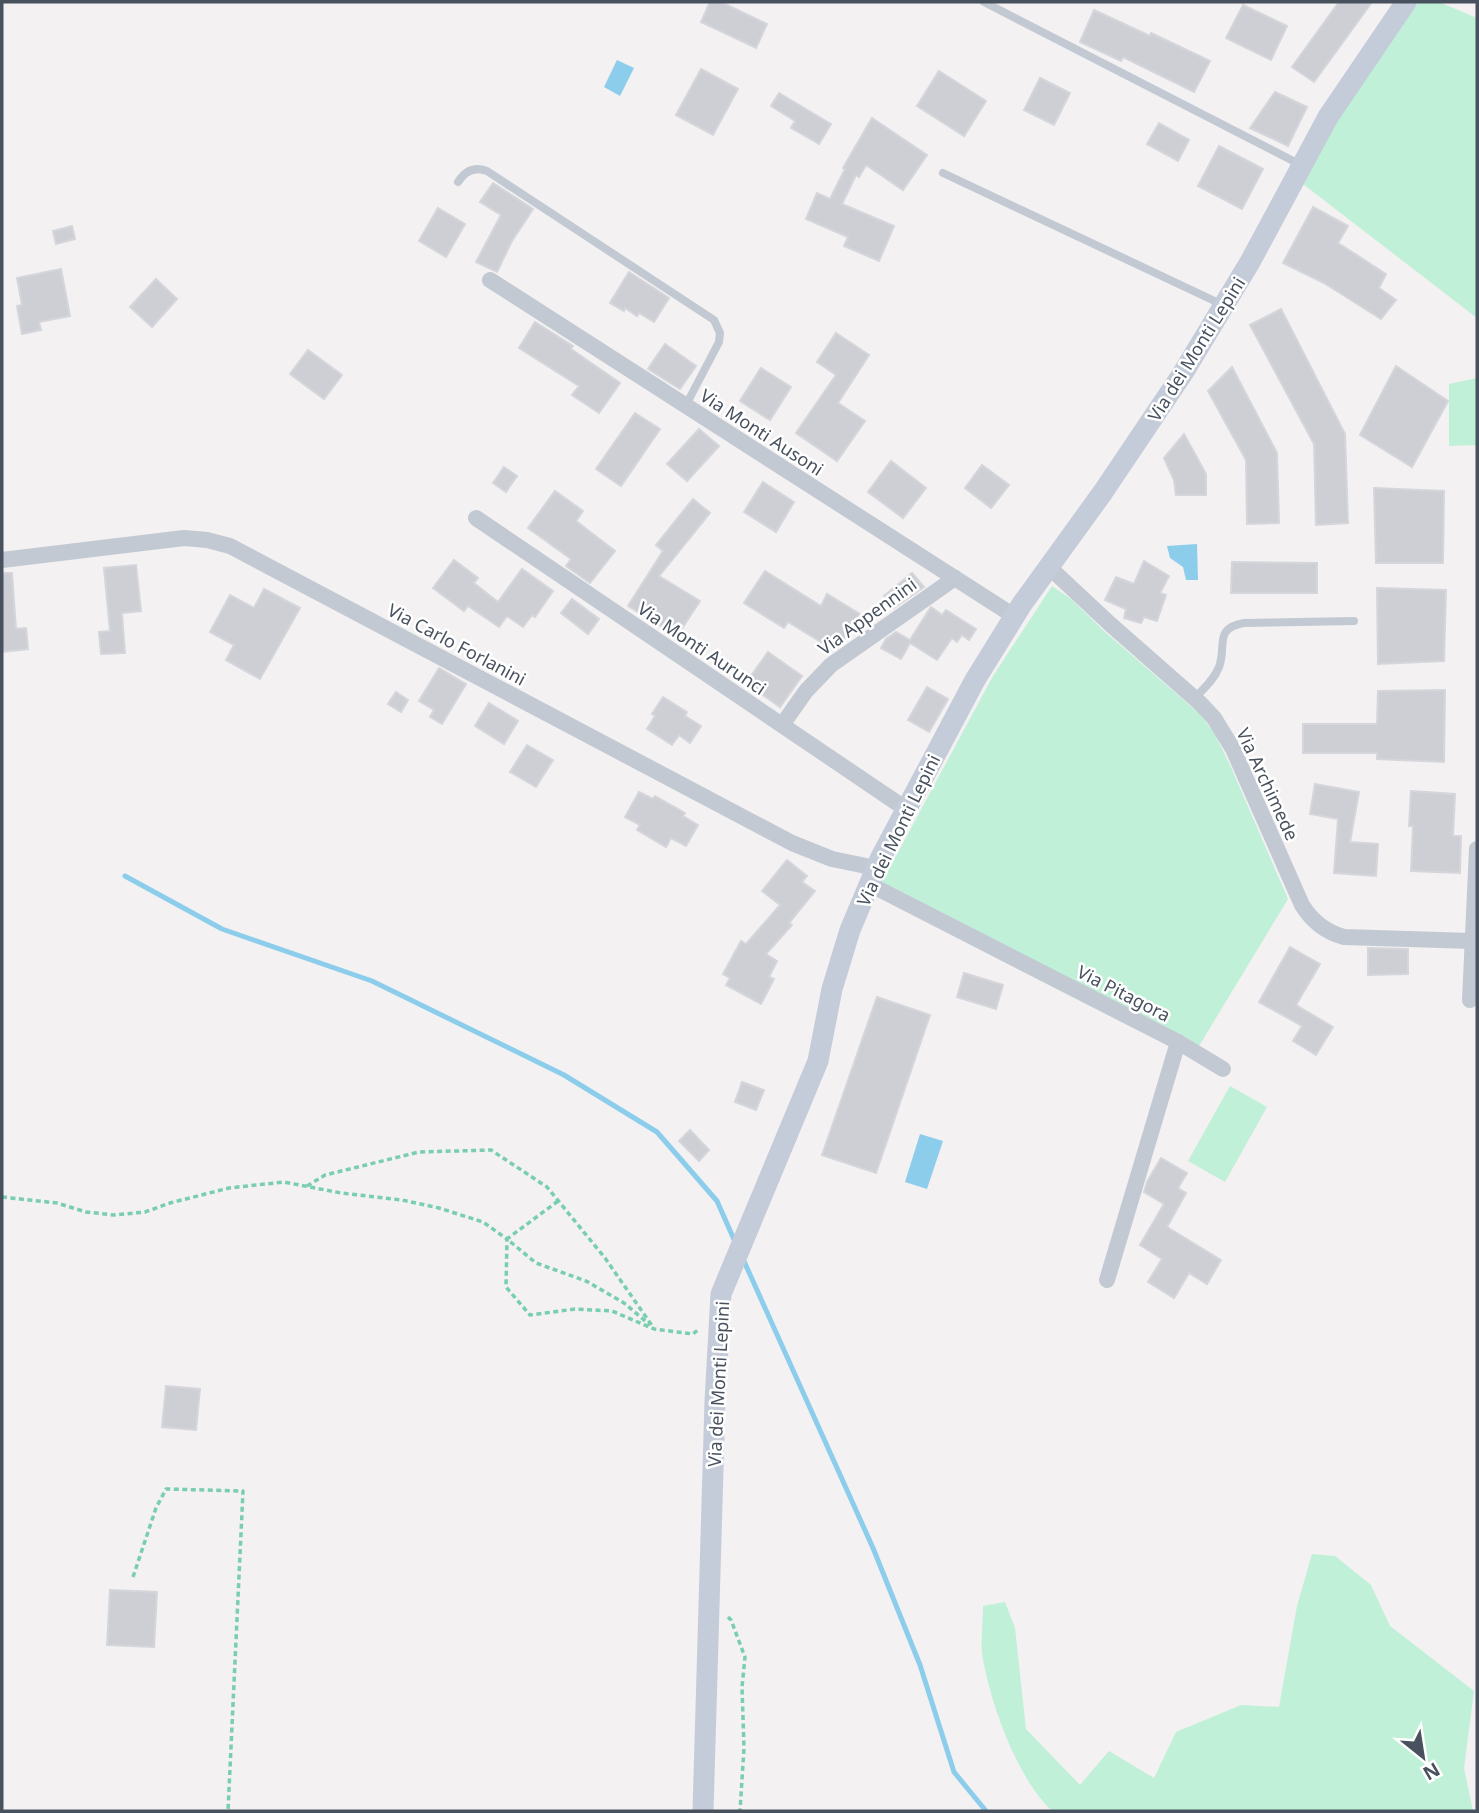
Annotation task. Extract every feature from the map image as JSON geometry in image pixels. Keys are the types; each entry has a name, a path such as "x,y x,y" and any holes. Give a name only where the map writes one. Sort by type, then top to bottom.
{"street":[{"name":"Via dei Monti Lepini","path":"704,1811 715,1415 722,1294 813,1074 822,1045 838,966 872,876 975,680 1014,616 1144,432 1224,306 1332,109 1406,2"},
{"name":"Via Monti Ausoni","path":"490,279 1014,616"},
{"name":"Via Monti Aurunci","path":"477,517 906,809"},
{"name":"Via Carlo Forlanini","path":"2,561 184,538 230,546 792,843 872,876"},
{"name":"Via Archimede","path":"1049,566 1214,718 1229,742 1302,905 1322,928 1344,937 1472,942"},
{"name":"Via Appennini","path":"782,725 806,691 831,665 955,578"},
{"path":"1470,1000 1477,849"},
{"name":"Via Pitagora","path":"872,876 1178,1042 1107,1280"},
{"path":"1178,1042 1223,1069"}],"lane":[{"path":"984,2 1301,165"},
{"path":"458,182 470,170 486,171 714,320 720,333 719,342 686,405"},
{"path":"943,173 1224,306"},
{"path":"1195,698 1216,675 1222,659 1223,638 1232,626 1354,621"}],"path":[{"path":"306,1186 325,1175 419,1152 491,1150 547,1187 605,1258 654,1329"},
{"path":"2,1197 57,1203 86,1212 114,1215 145,1212 229,1188 285,1182 341,1193 402,1199 482,1222 536,1263 586,1281 624,1303 654,1329"},
{"path":"507,1239 558,1201"},
{"path":"507,1239 506,1287 530,1315 575,1309 612,1311 654,1329 693,1334 720,1311"},
{"path":"133,1577 156,1508 166,1489 243,1491 228,1811"},
{"path":"709,1604 731,1620 745,1657 740,1811"}],"green space":[{"path":"1418,2 1439,2 1477,18 1477,318 1303,184 1326,135"},
{"path":"1477,378 1477,445 1449,446 1449,384"},
{"path":"1052,586 1071,599 1201,715 1214,733 1230,765 1288,899 1199,1046 882,882 993,676"},
{"path":"1230,1086 1267,1107 1225,1182 1188,1161"},
{"path":"1312,1554 1335,1556 1371,1585 1390,1626 1474,1691 1464,1768 1473,1811 1052,1811 1039,1797 1017,1761 1000,1720 983,1660 983,1606 1005,1602 1015,1628 1026,1729 1080,1785 1109,1751 1154,1778 1176,1732 1241,1705 1279,1707 1297,1606"}],"water":[{"path":"617,60 634,68 620,96 604,87"},
{"path":"1197,544 1198,580 1186,580 1183,567 1170,558 1167,546"},
{"path":"920,1134 943,1141 927,1189 905,1182"}],"building":[{"path":"710,2 721,2 767,24 756,48 701,22"},
{"path":"1339,2 1372,2 1314,82 1292,67"},
{"path":"1243,5 1287,26 1271,60 1226,38"},
{"path":"1094,10 1210,61 1194,92 1123,57 1121,61 1080,42"},
{"path":"701,69 738,89 713,135 676,115"},
{"path":"939,71 986,101 964,136 917,106"},
{"path":"1040,78 1070,93 1054,125 1024,110"},
{"path":"1275,92 1307,107 1288,146 1250,128"},
{"path":"779,93 831,124 819,144 791,128 795,121 771,106"},
{"path":"872,118 927,155 903,190 866,165 859,177 856,175 842,204 894,226 879,261 844,246 848,237 806,219 817,193 830,199 845,169 843,168"},
{"path":"1159,123 1189,140 1178,161 1147,144"},
{"path":"1219,146 1263,169 1242,209 1198,186"},
{"path":"493,183 533,209 512,241 497,272 476,262 501,215 480,202"},
{"path":"1313,207 1348,226 1338,243 1386,274 1379,288 1396,300 1381,319 1324,283 1283,263"},
{"path":"438,208 465,224 446,257 419,241"},
{"path":"72,226 75,239 56,244 53,231"},
{"path":"61,269 70,316 39,322 41,330 22,334 17,306 22,305 17,278"},
{"path":"629,272 669,298 654,322 639,313 637,316 610,303"},
{"path":"156,279 177,299 152,327 130,307"},
{"path":"1281,309 1345,434 1348,523 1316,525 1314,444 1250,325"},
{"path":"535,322 573,346 571,349 620,383 599,413 572,395 579,386 519,348"},
{"path":"836,333 869,355 838,403 865,421 837,461 796,433 836,375 817,362"},
{"path":"665,344 696,366 680,389 648,369"},
{"path":"308,350 342,375 324,399 290,374"},
{"path":"1396,366 1448,401 1412,467 1360,435"},
{"path":"1232,367 1277,453 1279,523 1247,524 1246,460 1208,391"},
{"path":"761,368 791,387 770,420 740,401"},
{"path":"635,413 660,429 621,486 596,469"},
{"path":"699,429 719,446 687,481 667,464"},
{"path":"1184,434 1206,474 1206,495 1176,495 1174,480 1164,458"},
{"path":"891,461 926,488 903,518 868,492"},
{"path":"982,465 1009,485 991,508 965,488"},
{"path":"504,467 517,476 506,492 493,483"},
{"path":"763,482 794,502 776,532 744,512"},
{"path":"1374,488 1444,491 1443,563 1376,563"},
{"path":"555,491 583,511 576,521 615,551 590,583 566,566 571,559 528,528"},
{"path":"693,499 710,513 659,576 700,601 677,636 628,606 663,551 656,545"},
{"path":"454,560 478,578 474,583 498,602 522,569 553,591 535,617 532,615 523,627 507,616 499,627 468,606 464,611 433,588"},
{"path":"1144,561 1169,576 1160,593 1166,595 1157,621 1144,617 1141,623 1124,618 1126,609 1105,600 1116,577 1134,584"},
{"path":"1232,562 1317,563 1317,593 1231,593"},
{"path":"136,565 141,611 122,613 125,653 101,654 99,632 110,631 104,568"},
{"path":"765,571 821,606 827,594 860,614 841,645 834,650 788,622 784,628 744,603"},
{"path":"2,573 12,573 16,629 26,628 28,649 2,652"},
{"path":"912,573 924,587 894,608 884,596"},
{"path":"1377,588 1446,590 1444,661 1378,664"},
{"path":"264,589 300,608 260,679 226,660 234,645 210,632 230,595 254,608"},
{"path":"572,599 599,619 588,634 561,613"},
{"path":"931,607 942,615 946,610 976,629 969,640 962,635 957,642 952,638 937,660 910,643 901,659 881,648 886,639 896,632 910,640"},
{"path":"768,652 802,676 780,707 746,683"},
{"path":"439,668 466,684 442,724 430,717 434,710 419,701"},
{"path":"927,687 948,699 929,732 908,720"},
{"path":"1445,690 1444,762 1377,759 1377,753 1303,753 1303,724 1377,724 1378,691"},
{"path":"396,692 408,700 401,712 388,704"},
{"path":"663,697 687,712 685,716 701,726 690,743 679,735 672,745 647,729 655,716 652,714"},
{"path":"489,703 518,721 504,744 475,726"},
{"path":"527,745 553,760 536,787 510,772"},
{"path":"1315,784 1359,792 1350,842 1378,844 1376,876 1334,873 1338,819 1310,814"},
{"path":"1411,791 1455,794 1453,836 1461,836 1460,873 1411,871"},
{"path":"639,792 653,799 655,796 685,813 683,816 698,825 686,846 671,838 666,847 637,830 640,825 625,817"},
{"path":"787,860 807,876 802,882 815,891 789,923 792,925 766,954 777,961 769,977 774,979 761,1004 726,985 730,978 723,974 741,941 746,944 780,905 762,891"},
{"path":"1290,947 1320,964 1296,1005 1333,1027 1316,1055 1293,1041 1302,1026 1259,1002"},
{"path":"1368,948 1408,949 1408,974 1368,975"},
{"path":"964,973 1003,985 996,1009 957,997"},
{"path":"877,997 930,1015 876,1173 822,1155"},
{"path":"742,1082 764,1090 756,1110 735,1102"},
{"path":"690,1130 709,1150 699,1161 679,1141"},
{"path":"1161,1158 1187,1173 1178,1188 1186,1193 1167,1227 1221,1260 1207,1284 1189,1273 1174,1298 1148,1282 1162,1259 1140,1245 1164,1204 1144,1192"},
{"path":"166,1386 200,1389 196,1430 162,1427"},
{"path":"110,1590 157,1592 154,1647 107,1645"}],"waterway":[{"path":"125,876 222,929 372,981 564,1075 657,1132 717,1201 736,1244"},
{"path":"743,1259 873,1548 920,1665 954,1772 986,1811"}]}
